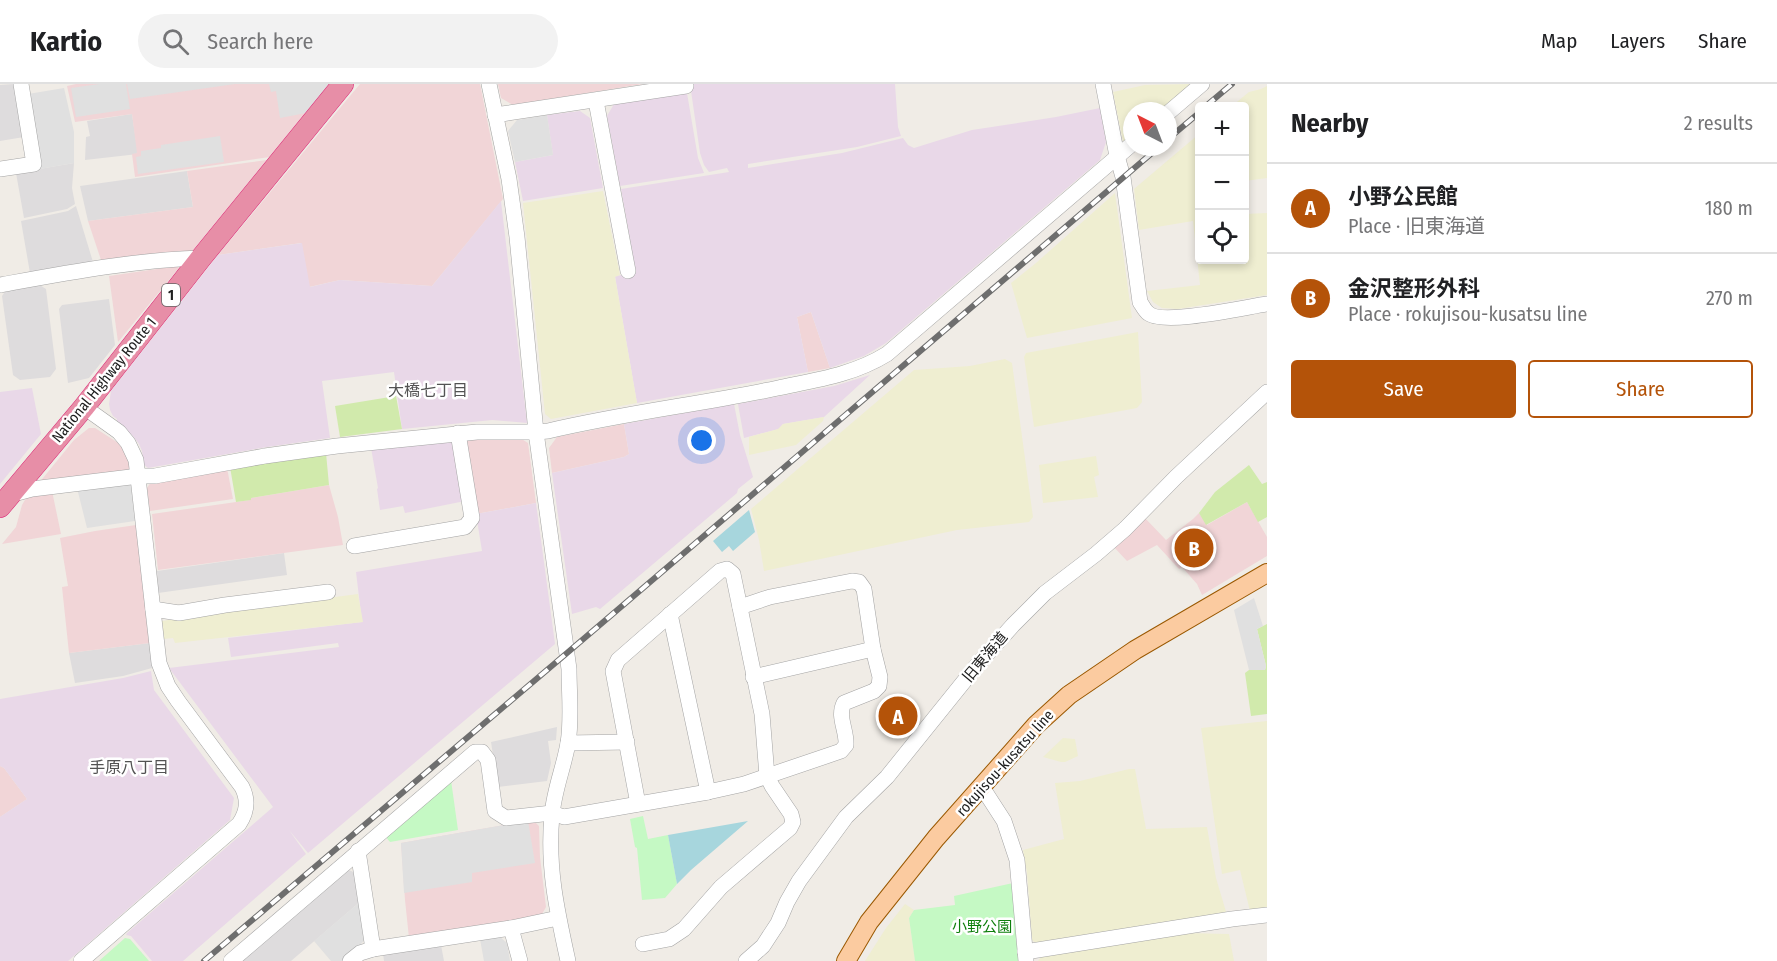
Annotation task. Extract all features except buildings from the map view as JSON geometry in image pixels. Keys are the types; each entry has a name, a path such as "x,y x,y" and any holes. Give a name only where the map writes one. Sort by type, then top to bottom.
{"highway":[{"name":"National Highway Route 1","path":"3,500 84,407 201,258 343,84"}],"main road":[{"name":"rokujisou-kusatsu line","path":"846,961 869,922 936,838 1036,724 1069,695 1135,650 1267,573"}],"street":[{"path":"0,169 33,164 21,84"},
{"path":"489,84 509,179 517,237 536,432 569,669 568,743 556,789 550,845 551,879 568,961"},
{"path":"1103,84 1123,177 1140,302 1148,314 1161,318 1178,318 1267,304"},
{"path":"1177,105 1202,84"},
{"path":"495,115 687,86"},
{"path":"596,101 628,271"},
{"path":"3,500 32,489 155,476 265,456 337,446 458,433 536,432 715,401 839,376 873,363 887,354 1123,151"},
{"path":"0,285 110,267 201,258"},
{"name":"旧東海道","path":"746,961 763,946 778,923 799,881 840,825 893,770 978,663 1045,593 1096,554 1125,528 1267,392"},
{"path":"81,961 239,824 247,806 246,795 242,787 168,686 159,663 136,460 128,442 119,432 84,407"},
{"path":"354,546 465,527 472,518 458,433"},
{"path":"638,804 613,671 618,660 720,571 728,569 733,574 762,714 767,776 791,814 793,822 790,828 721,887 684,929 669,939 643,944"},
{"path":"231,961 474,752 483,752 488,760 495,811 506,818 552,813 564,817 708,792 744,784 841,751 846,745 840,712 844,703 874,691 879,686 880,676 873,649 864,589 859,582 852,581 770,597 740,607"},
{"path":"153,609 179,613 328,592"},
{"path":"670,614 708,792"},
{"path":"753,677 873,649"},
{"path":"568,743 627,742"},
{"path":"982,787 1004,821 1017,860 1025,957 1232,919 1267,915"},
{"path":"358,851 374,949"},
{"path":"350,961 360,952 374,949 511,928 558,918"},
{"path":"511,928 520,961"}],"shaded area":[{"path":"14,84 24,137 0,141 0,85"},
{"path":"76,84 329,84 270,157 135,177 132,154 137,153 132,114 75,122 67,86"},
{"path":"99,84 126,84 130,109 76,117 71,88"},
{"path":"127,84 235,84 130,99"},
{"path":"269,84 329,84 306,113 280,118 276,91 271,92"},
{"path":"360,84 480,84 503,199 432,286 340,280 309,287 301,243 218,255"},
{"path":"498,84 643,84 513,105 501,98"},
{"path":"690,84 895,84 898,127 901,136 857,147 748,164 748,168 842,153 903,138 908,145 914,148 972,130 1100,108 1106,142 1100,160 886,343 864,356 830,368 811,312 797,317 808,372 637,403 615,276 636,273 621,189 729,172 727,168 709,172 704,165 700,153"},
{"path":"64,88 74,132 74,163 40,169 28,94"},
{"path":"687,93 698,158 704,173 620,186 607,116 614,104"},
{"path":"580,111 590,118 603,188 523,201 515,162 553,155 547,115"},
{"path":"132,114 138,154 85,160 86,137 90,136 87,121"},
{"path":"547,115 553,155 515,162 508,131 517,120"},
{"path":"220,136 224,162 138,174 136,157 141,156 141,151 161,148 161,145"},
{"path":"267,160 190,254 101,260 88,221 193,207 187,171"},
{"path":"74,163 72,188 75,204 67,209 24,218 16,173"},
{"path":"187,171 193,207 88,221 80,186"},
{"path":"501,201 527,423 492,420 402,429 394,372 322,381 330,438 148,468 144,465 139,444 132,435 117,424 117,419 110,410 111,391 218,255 302,243 310,287 340,280 432,286"},
{"path":"76,206 93,262 30,273 21,221 68,211"},
{"path":"177,266 179,268 118,342 109,276"},
{"path":"38,284 46,289 56,369 50,377 20,380 13,375 2,296 7,289"},
{"path":"109,299 115,345 89,378 68,383 59,309 62,305"},
{"path":"811,312 830,368 808,372 797,317"},
{"path":"870,375 824,417 783,424 779,429 744,438 738,404 834,386"},
{"path":"32,388 41,434 0,484 0,392"},
{"path":"734,404 740,435 753,477 600,609 596,607 572,614 552,473 629,454 624,424"},
{"path":"624,424 629,454 552,473 549,448 557,437"},
{"path":"89,428 95,428 123,446 127,452 130,471 39,483 74,440"},
{"path":"464,438 520,438 528,443 536,503 476,514"},
{"path":"449,440 456,445 465,501 405,513 403,506 380,510 371,448"},
{"path":"227,468 233,499 150,511 147,488 151,482"},
{"path":"131,483 135,521 87,528 77,488"},
{"path":"329,485 343,545 158,570 152,514 250,500"},
{"path":"52,491 61,534 2,544 16,527 22,505 28,495"},
{"path":"1247,502 1267,537 1267,556 1202,595 1197,584 1182,567 1179,569 1157,545 1127,561 1113,546 1143,516 1166,540 1199,513 1207,525"},
{"path":"536,503 555,644 308,853 289,830 306,854 183,961 152,961 131,936 126,935 127,933 273,807 169,668 339,647 338,643 231,657 228,638 362,622 356,572 482,551 476,514"},
{"path":"136,525 150,643 69,653 62,587 68,586 60,538"},
{"path":"284,553 287,575 158,593 157,571"},
{"path":"1254,598 1263,626 1257,629 1265,670 1249,670 1234,610"},
{"path":"150,643 152,668 123,676 75,683 69,653"},
{"path":"151,671 154,690 234,798 230,820 68,961 0,961 0,817 27,799 4,768 0,766 0,699"},
{"path":"557,727 556,740 548,741 551,763 547,781 498,787 491,742"},
{"path":"0,766 4,768 27,799 0,817"},
{"path":"533,820 539,826 546,907 541,916 409,938 401,843"},
{"path":"528,821 535,863 472,873 472,882 404,893 401,843"},
{"path":"346,869 356,873 361,901 291,961 240,961"},
{"path":"361,901 366,938 342,961 331,961 314,941"},
{"path":"499,936 507,943 510,961 484,961 480,939"},
{"path":"441,945 444,961 384,961 383,953"}],"green space":[{"path":"1192,84 1171,102 1123,102 1123,142 1113,92 1145,85"},
{"path":"1267,86 1267,178 1249,180 1249,102 1237,102 1249,92"},
{"path":"1195,137 1195,239 1193,221 1139,230 1134,189 1173,156 1177,156 1177,153"},
{"path":"603,191 620,275 615,277 637,403 551,419 545,414 523,203"},
{"path":"1115,193 1132,318 1027,338 1011,283"},
{"path":"1267,213 1267,295 1178,309 1162,308 1153,302 1147,291 1200,285 1198,264 1249,264 1249,214"},
{"path":"1138,332 1142,402 1137,408 1034,427 1024,357 1026,353"},
{"path":"1005,359 1012,363 1033,517 1029,522 957,530 764,571 751,509 914,370 970,366"},
{"path":"396,396 402,429 340,437 335,406"},
{"path":"824,417 823,421 796,445 749,455 749,437 778,429 783,424"},
{"path":"326,453 329,485 236,502 230,467"},
{"path":"1096,456 1099,475 1094,477 1098,497 1043,503 1039,465"},
{"path":"1249,465 1262,484 1267,482 1267,517 1258,522 1247,502 1206,525 1199,513 1215,492"},
{"path":"358,594 363,622 175,643 173,638 164,639 162,621"},
{"path":"1267,624 1267,714 1251,716 1245,673 1249,670 1265,670 1257,629"},
{"path":"1267,721 1267,909 1250,911 1240,870 1222,874 1201,728"},
{"path":"1063,738 1075,739 1078,756 1065,762 1043,757"},
{"path":"1135,769 1146,829 1207,827 1216,878 1227,915 1038,945 1032,940 1023,850 1064,839 1055,783 1080,781"},
{"path":"451,780 458,830 390,842 385,836"},
{"path":"643,816 648,839 668,835 677,884 665,898 642,900 637,848 630,819"},
{"name":"小野公園","path":"1013,883 1018,961 915,961 909,918 914,910 955,905 954,896"},
{"path":"905,904 914,910 909,918 915,961 865,961 886,928"},
{"path":"1183,933 1229,934 1234,961 1038,961 1041,957"},
{"path":"125,938 130,939 149,961 99,961"}],"water":[{"path":"749,510 755,532 733,551 729,546 722,552 713,541"},
{"path":"748,821 691,870 677,884 668,835"}],"railway":[{"path":"1211,102 1232,84"},
{"path":"1177,131 1195,116"},
{"path":"204,961 1148,156"}],"place":[{"name":"金沢整形外科","path":"1194,548"},
{"name":"小野公民館","path":"898,716"}],"district":[{"name":"大橋七丁目","path":"428,390"},
{"name":"手原八丁目","path":"129,767"}]}
